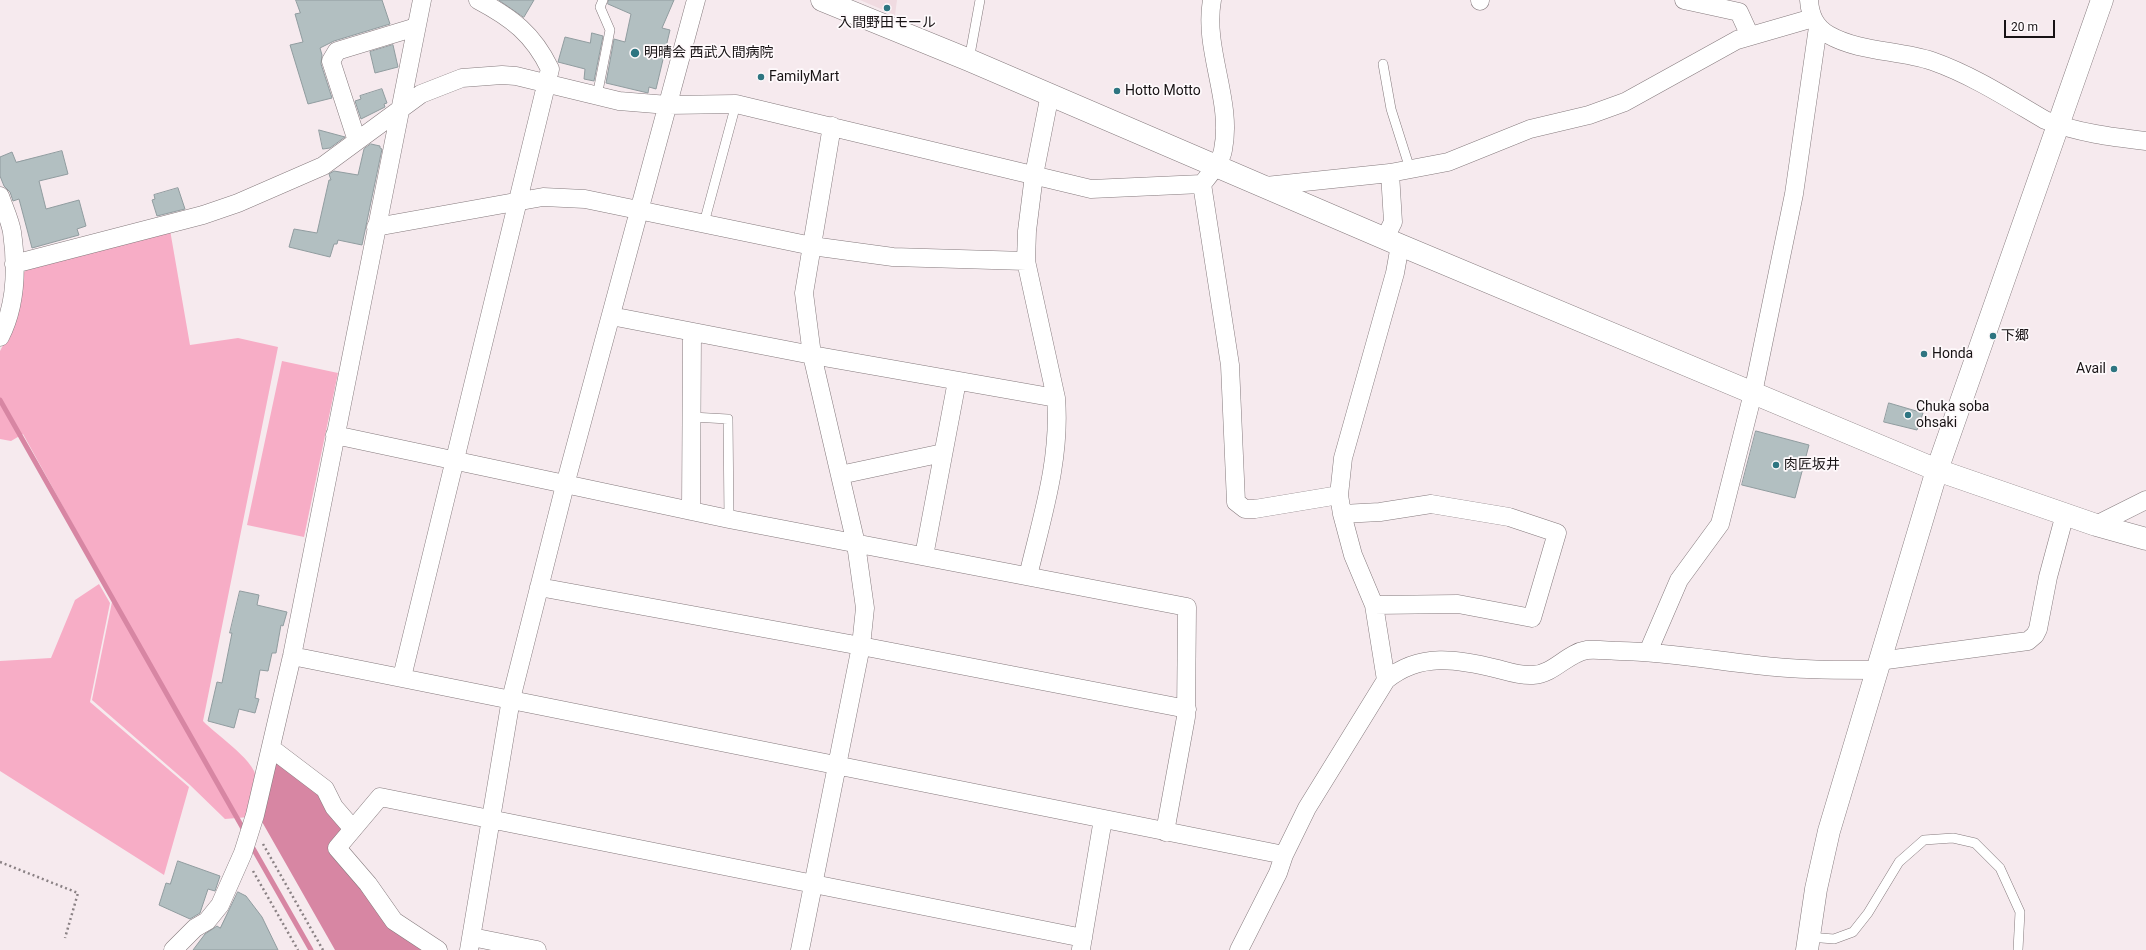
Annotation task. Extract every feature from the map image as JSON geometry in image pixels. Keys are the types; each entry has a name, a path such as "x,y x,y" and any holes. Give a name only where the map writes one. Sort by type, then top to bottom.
{"street":[{"path":"173,950 195,928 207,921 220,905 244,851 252,825 292,656 422,0"},
{"path":"402,676 453,460 517,201 548,85 550,69 532,38 507,17 478,0"},
{"path":"537,950 471,944 511,699 565,484 696,0"},
{"path":"822,0 1050,94 1393,242 1937,470 2096,525 2146,539"},
{"path":"1212,0 1210,10 1211,40 1225,121 1223,151 1217,165 1202,184 1230,365 1236,502 1245,509 1255,509 1339,495"},
{"path":"1684,0 1739,12 1750,36"},
{"path":"1809,0 1810,12 1815,22 1842,40 1932,61 1964,74 2045,120 2059,125 2106,136 2146,141"},
{"path":"1808,944 1816,889 1829,831 1937,470 2102,0"},
{"path":"1266,186 1390,173 1448,162 1530,129 1589,115 1625,102 1737,40 1815,22"},
{"path":"1648,652 1679,580 1720,524 1753,393 1794,194 1815,22"},
{"path":"357,141 331,61 337,51 416,27"},
{"path":"14,264 203,215 238,203 323,166 421,94 462,78 502,75 516,76 548,85 619,100 668,105 736,104 1091,188 1202,184"},
{"path":"1028,576 1055,456 1058,417 1056,398 1026,262 1027,231 1034,175 1050,94"},
{"path":"800,950 861,646 865,608 856,544 812,355 804,293 832,126"},
{"path":"1386,680 1374,606 1353,555 1342,514 1339,495 1343,458 1395,273 1390,173"},
{"path":"0,196 12,230 14,264 12,308 0,338"},
{"path":"376,227 543,197 585,199 812,246 893,257 1026,262"},
{"path":"611,316 812,355 1056,398"},
{"path":"691,511 692,332"},
{"path":"924,556 957,381"},
{"path":"335,435 729,519 1188,607 1186,709 1165,832"},
{"path":"840,476 943,453"},
{"path":"2096,525 2146,500"},
{"path":"1342,514 1380,512 1431,504 1509,517 1557,533 1532,618 1458,604 1374,606"},
{"path":"1239,950 1278,874 1284,855 1307,808 1386,680 1405,667 1424,661 1438,659 1463,660 1524,675 1535,675 1546,672 1577,652 1588,650 1648,652 1796,669 1878,666 2028,641 2035,635 2038,629 2048,577 2065,514"},
{"path":"539,587 861,646 1186,709"},
{"path":"292,656 402,676 1284,855"},
{"path":"271,748 325,789 334,807 353,829"},
{"path":"438,950 394,921 368,884 337,848 380,797 812,885 1082,944 1103,819"}],"lane":[{"path":"599,86 610,30 600,8 603,0"},
{"path":"969,60 980,0"},
{"path":"1383,64 1391,109 1410,169"},
{"path":"704,223 736,104"},
{"path":"692,417 728,419 729,519"},
{"path":"1808,944 1834,939 1853,932 1868,913 1899,862 1924,840 1953,838 1975,843 2000,868 2020,912 2018,950"}],"path":[{"path":"252,825 324,950"},
{"path":"244,851 298,950"},
{"path":"0,862 78,893 65,938"}],"shaded area":[{"name":"入間野田モール","path":"860,0 897,0 895,15"},
{"path":"170,230 190,345 238,338 278,347 203,721 244,758 256,775 257,783 249,817 225,819 190,785 92,700 113,597 23,434 11,441 0,439 0,351 16,320 17,282 28,267"},
{"path":"282,361 338,373 304,537 247,525"},
{"path":"99,584 110,603 90,702 189,787 164,875 0,771 0,661 51,658 75,600"},
{"path":"278,762 321,796 343,829 328,851 368,894 425,950 335,950 261,820 274,764"}],"building":[{"path":"296,0 382,0 390,24 334,41 320,48 322,55 321,64 332,98 308,104 290,45 303,42 295,14 300,13"},
{"path":"499,0 534,0 524,17"},
{"path":"609,0 674,0 662,28 670,30 656,89 649,87 648,93 606,83 614,39 625,42 631,14 608,4"},
{"path":"592,33 603,36 594,81 584,79 585,69 558,62 565,37 590,43"},
{"path":"393,45 398,67 375,73 370,52"},
{"path":"382,89 387,103 384,104 385,107 361,119 355,101 361,99 360,96"},
{"path":"319,130 345,137 330,148 323,149"},
{"path":"371,144 380,146 382,149 362,245 338,240 337,244 334,244 330,257 289,247 294,229 317,233 329,180 331,180 329,174 334,171 358,175 364,149"},
{"path":"62,151 68,174 39,181 46,209 79,200 86,226 77,229 79,235 32,248 19,199 13,201 10,192 4,186 0,176 0,157 12,152 16,162"},
{"path":"178,188 185,209 157,216 152,200 155,199 154,195"},
{"path":"1889,403 1923,413 1917,430 1884,422"},
{"name":"肉匠坂井","path":"1756,431 1809,445 1795,498 1742,485"},
{"path":"240,591 259,595 257,605 287,612 283,626 281,625 276,653 272,653 268,671 260,670 255,698 259,699 255,713 239,709 234,728 208,721 217,682 222,683 232,633 230,633"},
{"path":"178,861 220,876 215,891 208,889 200,913 190,919 159,905 166,883 170,884"},
{"path":"238,892 246,896 262,917 278,950 193,950 205,934 217,926 220,928"}],"waterway":[{"path":"0,400 245,832"},
{"path":"250,843 311,950"}],"place":[{"name":"入間野田モール","path":"887,8"},
{"name":"明晴会 西武入間病院","path":"635,53"},
{"name":"FamilyMart","path":"761,77"},
{"name":"Hotto Motto","path":"1117,91"},
{"name":"下郷","path":"1993,336"},
{"name":"Honda","path":"1924,354"},
{"name":"Avail","path":"2114,369"},
{"name":"Chuka soba ohsaki","path":"1908,415"},
{"name":"肉匠坂井","path":"1776,465"}]}
